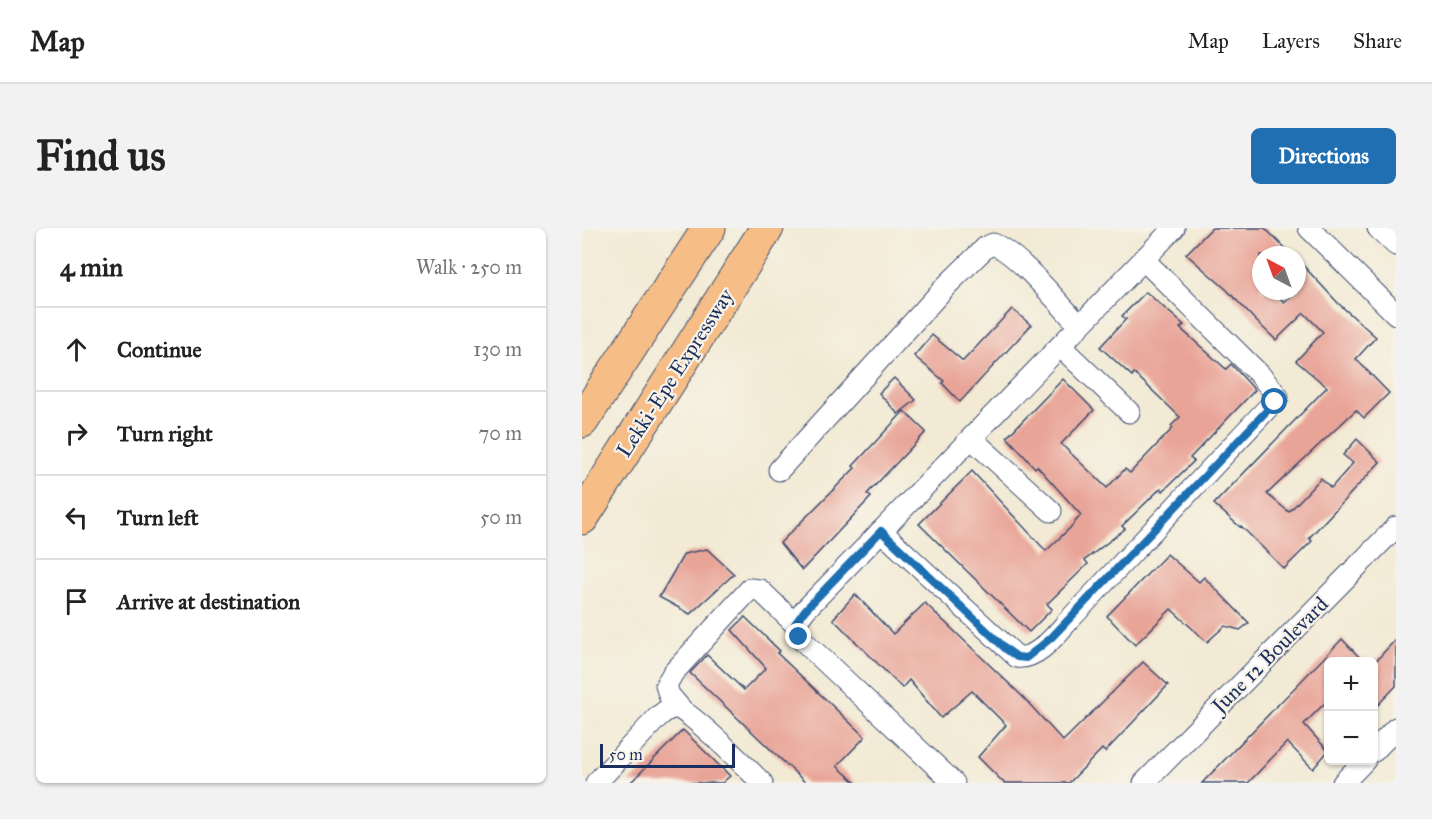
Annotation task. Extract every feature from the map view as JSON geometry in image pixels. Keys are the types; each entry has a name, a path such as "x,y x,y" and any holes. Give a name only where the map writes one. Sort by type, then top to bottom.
{"highway":[{"path":"582,421 709,228"},
{"name":"Lekki-Epe Expressway","path":"582,518 767,228"}],"street":[{"path":"795,624 805,610 1174,228"},
{"path":"1309,228 1396,314"},
{"path":"1381,229 1396,245"},
{"path":"779,470 947,285 986,247 993,244 999,246 1014,258 1079,325"},
{"path":"881,531 1017,657 1026,658 1037,652 1071,618 1278,397 1260,375 1143,259"},
{"path":"1060,346 1129,412"},
{"path":"972,439 1052,511"},
{"name":"June 12 Boulevard","path":"1144,783 1396,527"},
{"path":"760,782 681,709 669,695 666,686 673,673 750,589 760,590 795,624 799,637 948,781"},
{"path":"596,783 666,709 681,709"},
{"path":"1378,748 1396,728"},
{"path":"1343,783 1360,765"}],"building":[{"path":"1212,228 1265,228 1282,246 1252,246 1252,300 1282,300 1284,302 1306,300 1306,269 1339,304 1376,337 1356,359 1389,393 1364,418 1356,410 1267,494 1289,512 1321,478 1331,488 1353,463 1343,455 1357,439 1380,462 1309,538 1312,541 1284,569 1241,526 1214,504 1327,387 1296,361 1323,332 1304,313 1276,340 1227,290 1186,254"},
{"path":"1146,292 1184,325 1180,328 1226,369 1231,364 1255,390 1190,458 1194,461 1163,491 1161,488 1122,526 1125,529 1085,560 1088,564 1047,604 1052,609 1029,632 919,524 972,471 1046,551 1070,528 1081,515 1037,466 1035,468 1007,437 1063,379 1094,410 1061,444 1107,488 1125,469 1130,473 1173,428 1171,426 1180,417 1134,373 1132,376 1100,347 1126,319 1122,316"},
{"path":"1012,309 1031,325 960,402 942,383 944,381 914,356 932,335 963,361"},
{"path":"894,378 916,400 898,414 879,393"},
{"path":"904,411 926,432 867,494 871,497 802,570 780,543 855,468 853,466"},
{"path":"707,549 734,574 690,614 659,597 684,554"},
{"path":"1167,554 1199,582 1204,577 1249,623 1240,630 1225,626 1207,642 1171,609 1135,645 1107,616"},
{"path":"855,594 893,634 925,603 1023,697 1063,741 1143,662 1168,685 1105,752 1102,749 1069,783 1004,783 978,757 1006,725 972,691 941,718 909,680 902,688 833,619"},
{"path":"745,617 780,651 777,653 865,737 837,766 856,783 806,783 690,673 707,655 744,690 766,668 732,630"},
{"path":"1342,639 1359,657 1324,657"},
{"path":"1396,639 1396,686 1378,705 1378,659"},
{"path":"1324,658 1324,704 1304,724 1324,746 1324,756 1313,769 1287,742 1248,783 1202,783"},
{"path":"683,730 730,776 722,783 630,783"}],"route":[{"path":"799,637 795,624 805,610 881,531 1006,649 1017,657 1026,658 1037,652 1051,638 1275,402"}]}
